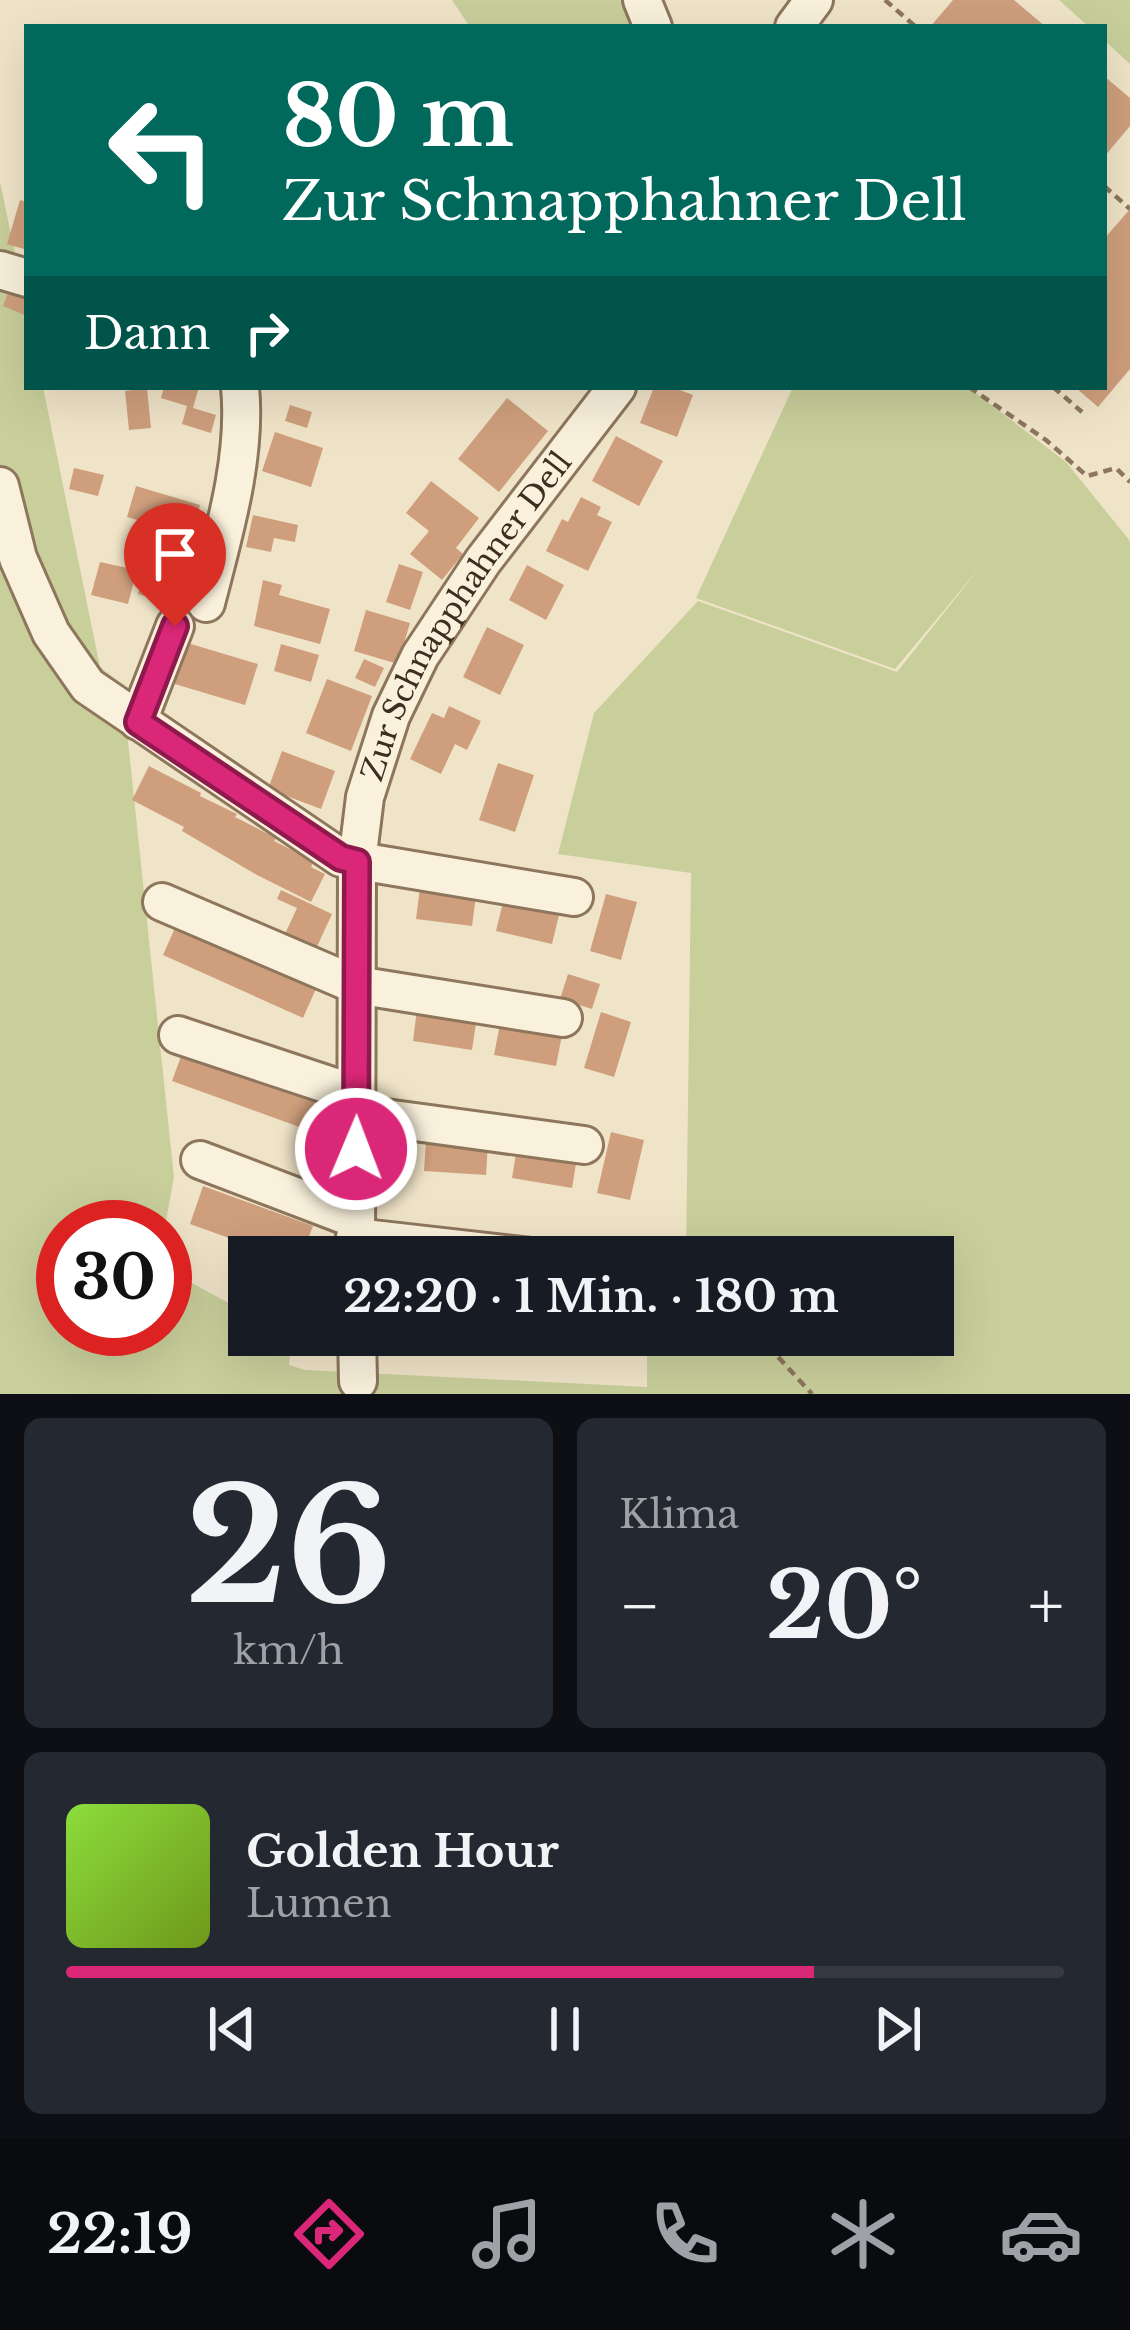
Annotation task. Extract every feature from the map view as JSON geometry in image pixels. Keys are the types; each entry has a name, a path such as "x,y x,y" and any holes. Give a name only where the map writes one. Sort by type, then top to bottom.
{"street":[{"path":"206,603 231,492 240,390"},
{"name":"Zur Schnapphahner Dell","path":"355,1236 357,862 364,797 391,716 420,656 483,561 615,390"},
{"path":"0,486 18,558 51,633 88,686 138,722 341,858 574,897"},
{"path":"138,722 175,626"},
{"path":"162,902 356,985 563,1018"},
{"path":"178,1035 356,1104 584,1144"},
{"path":"200,1160 351,1236"},
{"path":"357,1356 358,1381"}],"path":[{"path":"884,0 912,24"},
{"path":"973,390 1088,476 1116,468 1130,482"},
{"path":"1056,390 1082,412"},
{"path":"777,1356 812,1394"}],"green space":[{"path":"452,0 625,0 636,24 468,24"},
{"path":"1059,0 1130,0 1130,64 1107,43 1107,24 1086,24"},
{"path":"0,182 24,296 24,390 44,390 100,667 122,684 174,1177 170,1200 36,1200 36,1356 192,1356 192,1283 228,1303 228,1356 290,1356 289,1365 305,1370 647,1387 647,1356 954,1356 954,1236 686,1236 691,873 558,854 594,713 698,601 897,672 981,566 895,669 696,598 792,390 972,390 1066,462 1130,541 1130,1394 0,1394"}],"building":[{"path":"953,0 1014,0 1042,24 933,24"},
{"path":"1107,79 1130,98 1130,126 1107,153"},
{"path":"20,200 24,201 24,249 7,244"},
{"path":"1130,209 1130,369 1098,407 1078,390 1107,390 1107,236"},
{"path":"12,282 24,287 24,315 3,306"},
{"path":"147,390 151,428 129,430 125,391"},
{"path":"163,390 198,390 193,408 216,415 211,433 182,424 187,406 161,398"},
{"path":"653,390 693,395 677,437 640,423"},
{"path":"507,398 548,431 499,492 458,459"},
{"path":"290,405 312,412 307,428 285,421"},
{"path":"275,432 323,448 311,487 262,471"},
{"path":"616,436 663,461 639,506 592,481"},
{"path":"74,468 104,475 98,496 69,489"},
{"path":"431,481 479,518 456,548 463,554 442,580 410,554 429,531 406,513"},
{"path":"136,486 200,505 191,536 127,517"},
{"path":"581,497 601,507 597,515 612,522 588,571 546,551 562,519 568,522"},
{"path":"253,515 298,525 295,542 274,538 271,552 246,547"},
{"path":"149,552 189,562 178,605 138,594"},
{"path":"100,562 137,570 128,604 91,595"},
{"path":"399,564 423,572 410,610 386,602"},
{"path":"527,565 564,585 546,620 509,600"},
{"path":"263,580 282,585 279,595 330,609 320,644 254,626"},
{"path":"366,610 410,623 398,664 354,651"},
{"path":"487,627 524,645 500,695 463,677"},
{"path":"181,641 258,664 245,705 168,682"},
{"path":"281,644 319,655 311,682 274,671"},
{"path":"364,659 384,668 375,687 355,678"},
{"path":"327,679 372,696 351,751 306,733"},
{"path":"449,706 481,721 467,750 455,744 441,774 410,759 432,713 444,718"},
{"path":"282,751 335,771 321,809 268,789"},
{"path":"498,763 534,775 515,832 479,820"},
{"path":"149,766 314,861 311,867 325,874 311,902 132,800"},
{"path":"420,888 476,896 472,926 416,919"},
{"path":"281,890 332,914 310,962 279,947 297,908 277,899"},
{"path":"606,894 637,902 621,960 590,951"},
{"path":"504,898 560,911 552,944 496,931"},
{"path":"179,919 319,982 303,1018 163,955"},
{"path":"568,974 600,984 592,1009 560,999"},
{"path":"417,1009 477,1017 472,1050 413,1041"},
{"path":"601,1012 631,1022 614,1077 584,1068"},
{"path":"500,1024 562,1035 556,1066 494,1055"},
{"path":"184,1048 317,1096 305,1129 172,1081"},
{"path":"611,1132 644,1140 630,1200 597,1193"},
{"path":"426,1140 488,1144 486,1175 424,1171"},
{"path":"517,1148 577,1158 572,1188 512,1178"},
{"path":"203,1186 313,1226 309,1236 228,1238 192,1225"}],"route":[{"path":"175,626 138,722 341,858 357,862 356,1149"}]}
